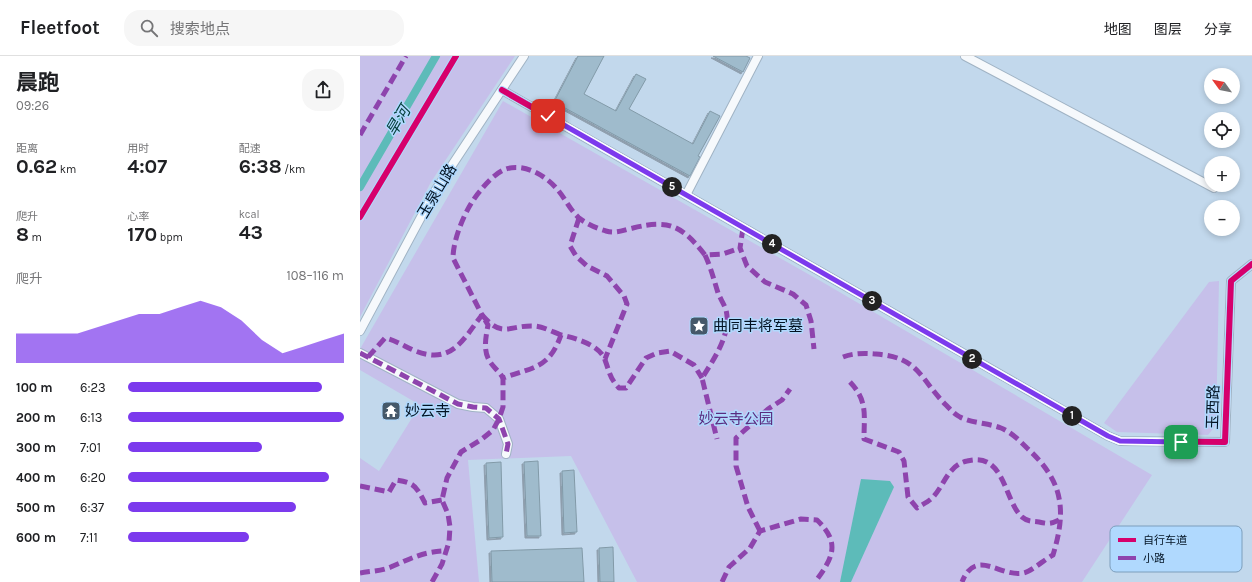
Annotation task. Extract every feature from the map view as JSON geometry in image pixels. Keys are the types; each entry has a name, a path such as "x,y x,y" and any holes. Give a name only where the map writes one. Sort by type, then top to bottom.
{"street":[{"name":"玉泉山路","path":"360,331 435,191 524,56"},
{"path":"686,195 758,56"},
{"path":"965,56 1204,183"},
{"name":"玉西路","path":"502,90 1108,436 1120,441 1225,442 1231,281 1252,264"},
{"path":"360,353 458,404 486,408 500,419 508,444 506,454"}],"green space":[{"path":"360,56 515,56 431,182 360,317"},
{"name":"妙云寺公园","path":"503,101 824,283 1152,475 1119,526 1110,526 1110,539 1082,582 637,582 571,456 468,460 479,582 360,582 360,458 379,471 420,405 360,370 360,349"},
{"path":"1219,281 1216,425 1208,435 1117,432 1104,423 1209,282"}],"shaded area":[{"path":"861,479 890,481 894,487 851,582 840,582"}],"building":[{"path":"578,56 604,56 584,94 616,111 636,74 646,79 629,109 693,144 710,111 720,116 698,156 700,157 690,176 554,102"},
{"path":"713,56 746,56 750,58 743,72"},
{"path":"538,461 541,536 527,536 524,462"},
{"path":"501,462 503,537 489,538 486,463"},
{"path":"574,470 577,532 564,533 562,471"},
{"path":"613,547 614,582 600,582 599,548"},
{"path":"582,548 584,582 492,582 491,551"}],"waterway":[{"name":"旱河","path":"360,187 436,56"}],"marked path":[{"path":"360,135 406,56"},
{"path":"368,357 385,338 426,354 437,355 446,353 461,342 482,315 453,258 455,241 466,213 476,196 489,181 499,172 506,169 527,169 540,175 557,189 579,218 588,224 603,230 616,232 646,225 666,225 682,231 705,255 723,254 740,248"},
{"path":"579,218 570,246 576,256 587,266 607,276 624,296 627,304 605,359"},
{"path":"743,228 740,248 747,266 765,282 793,294 806,305 811,321 814,349"},
{"path":"705,255 718,293 726,310 727,319 721,346 702,378 717,439"},
{"path":"482,315 495,327 501,329 537,326 561,335"},
{"path":"485,320 488,325 486,334 487,356 503,378"},
{"path":"432,582 442,564 449,542 450,527 448,514 442,500 447,478 461,452 493,430 503,407 503,378 531,369 545,361 551,355 561,335 580,340 598,350 605,360 611,378 619,388 626,388 646,358 657,353 670,351 694,365 702,378"},
{"path":"360,353 458,404 486,408 499,419 508,444 506,454"},
{"path":"843,357 868,353 890,356 910,365 924,378 937,395 956,415 969,421 1001,428 1015,437 1039,460 1055,484 1059,497 1060,524 1053,555 1024,573 1006,572 981,565 974,567 968,572 962,582"},
{"path":"850,382 860,396 864,409 864,439 899,452 904,461 908,497 917,508 932,498 956,466 967,461 980,460 989,463 996,470 1002,479 1016,510 1024,519 1028,521 1047,523 1052,523 1059,520"},
{"path":"760,531 748,507 736,466 736,438 768,409 782,400 790,389"},
{"path":"360,486 389,492 396,480 407,482 414,486 425,503 442,500"},
{"path":"722,582 729,567 750,548 760,531 801,519 817,520 825,528 832,543 830,558 815,582"},
{"path":"360,573 389,568 425,554 446,551"}],"cycle path":[{"path":"360,217 456,56"},
{"path":"502,90 1108,436 1120,441 1225,442 1231,281 1252,264"}],"place":[{"name":"曲同丰将军墓","path":"699,326"},
{"name":"妙云寺","path":"391,411"}],"route":[{"path":"548,116 1108,436 1120,441 1181,442"}]}
